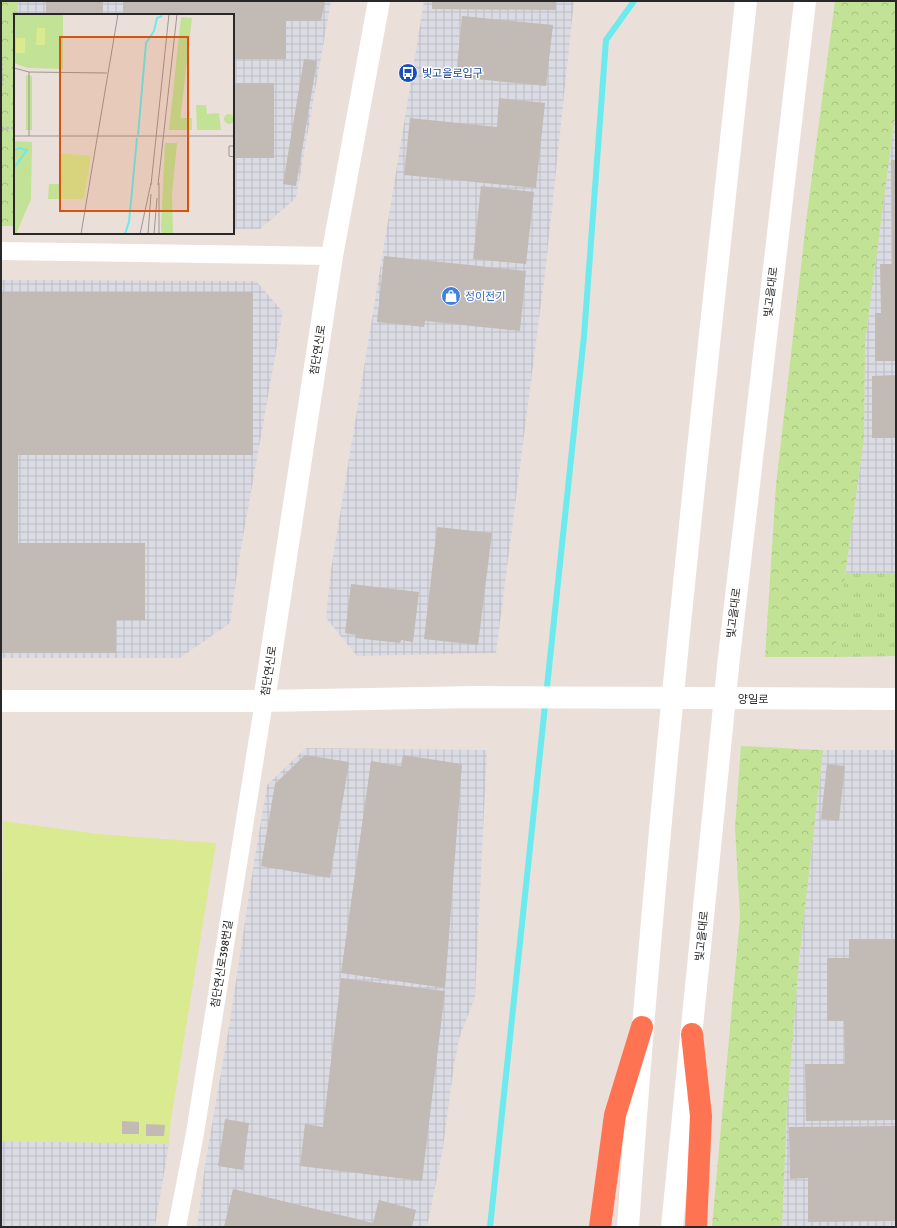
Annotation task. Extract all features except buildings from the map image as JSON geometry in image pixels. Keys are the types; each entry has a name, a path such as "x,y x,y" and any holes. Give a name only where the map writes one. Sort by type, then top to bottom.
{"highway":[{"path":"600,1227 614,1115 642,1027"},
{"path":"692,1034 701,1116 696,1227"}],"main road":[{"name":"첨단연신로","path":"264,701 332,256 379,1"},
{"path":"628,1227 642,1027 676,657 746,1"},
{"name":"빛고을대로","path":"672,1227 729,657 805,1"},
{"name":"첨단연신로","path":"1,701 264,701 476,696 611,697"},
{"name":"양일로","path":"611,697 896,699"}],"street":[{"path":"1,251 332,256"},
{"name":"첨단연신로398번길","path":"177,1227 196,1126 264,701"}],"path":[{"path":"1,58 3,82 1,88"},
{"path":"1,128 14,128"}],"shaded area":[{"path":"18,1 331,1 296,198 260,229 234,229 234,14 18,14"},
{"path":"424,1 574,1 546,265 496,653 357,656 326,618 331,569"},
{"path":"896,109 896,656 834,657 864,438 865,342"},
{"path":"1,280 256,281 283,312 239,560 230,623 180,658 1,658"},
{"path":"306,748 487,750 475,997 459,1039 443,1148 427,1227 197,1227 205,1165 230,1021 267,785"},
{"path":"823,750 896,750 896,1227 782,1227 787,1108 799,961"},
{"path":"1,1141 169,1144 155,1227 1,1227"}],"green space":[{"path":"1,1 18,1 18,14 14,14 14,226 1,226"},
{"path":"835,1 896,1 896,109 865,342 864,438 834,657 765,657 776,485 807,214"},
{"path":"845,573 896,573 896,656 834,657"},
{"path":"741,746 823,750 799,961 787,1108 782,1227 712,1227 740,917 735,827"},
{"path":"3,821 98,834 216,843 171,1119 169,1144 1,1141"}],"waterway":[{"path":"490,1227 584,336 606,40 634,1"}],"place":[{"name":"빛고을로입구","path":"408,73"},
{"name":"정이전기","path":"451,296"}]}
